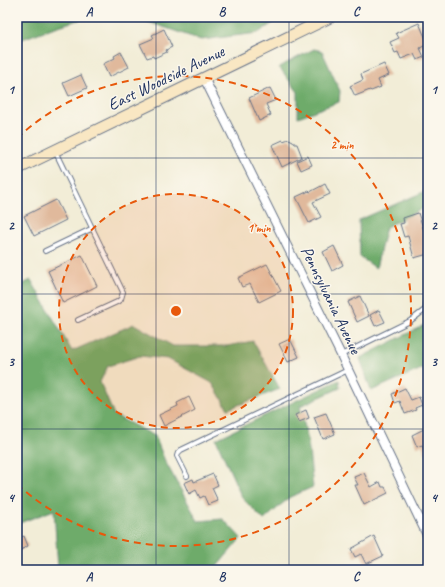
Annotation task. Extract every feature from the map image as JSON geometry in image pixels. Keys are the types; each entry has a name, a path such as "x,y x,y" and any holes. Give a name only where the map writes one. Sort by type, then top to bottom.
{"main road":[{"name":"East Woodside Avenue","path":"17,169 204,78 307,22 330,17"}],"street":[{"name":"Pennsylvania Avenue","path":"204,78 341,355 428,537"}],"lane":[{"path":"55,150 123,292 121,299 117,302 78,320"},
{"path":"45,251 93,228"},
{"path":"341,355 410,321 426,309 426,304"},
{"path":"187,476 177,456 181,450 348,370"}],"green space":[{"path":"17,17 88,17 17,41"},
{"path":"134,17 282,17 258,33 201,40"},
{"path":"314,49 322,51 340,91 339,102 298,117 298,92 279,67"},
{"path":"428,190 428,206 386,227 376,268 360,257 359,220"},
{"path":"31,280 72,351 134,324 173,346 227,346 253,341 280,389 228,409 212,383 168,359 140,356 108,366 100,382 114,415 155,436 165,461 198,521 223,519 241,538 214,570 56,570 58,568 54,510 17,524 17,287"},
{"path":"428,323 428,367 371,391 360,358"},
{"path":"339,380 340,388 300,406 308,441 313,487 290,497 264,520 242,498 216,439"}],"building":[{"path":"419,23 428,44 420,48 424,57 417,60 414,54 401,59 398,52 395,53 390,42 399,38 396,33"},
{"path":"164,29 172,47 166,50 167,52 154,58 153,56 147,58 140,44 154,38 152,35"},
{"path":"121,52 129,67 109,77 103,64 115,58 114,56"},
{"path":"384,64 389,75 378,80 381,87 355,96 350,86 363,80 361,74"},
{"path":"81,75 87,88 69,96 63,83"},
{"path":"270,88 276,100 266,104 271,115 259,121 249,98"},
{"path":"289,139 297,144 302,157 282,167 272,145"},
{"path":"308,156 312,165 301,170 297,161"},
{"path":"325,184 330,194 313,202 321,217 309,223 296,197"},
{"path":"56,200 66,220 34,236 24,216"},
{"path":"418,213 428,243 428,254 414,258 408,236 404,237 400,224 404,223 403,218"},
{"path":"334,246 343,265 332,271 323,252"},
{"path":"82,255 97,286 63,303 48,271"},
{"path":"267,264 281,291 259,302 250,284 242,287 238,278"},
{"path":"360,296 369,316 357,322 348,302"},
{"path":"379,310 385,322 375,326 370,315"},
{"path":"290,339 299,357 288,362 279,344"},
{"path":"405,388 411,400 419,397 422,405 415,408 416,410 405,414 400,401 395,403 392,394"},
{"path":"189,397 195,410 164,426 159,415 178,406 177,403"},
{"path":"306,410 309,418 299,422 295,415"},
{"path":"326,413 335,434 323,439 314,417"},
{"path":"424,429 425,433 428,432 428,458 422,445 417,447 412,435"},
{"path":"364,473 371,487 380,482 382,487 385,487 388,493 364,505 355,485 358,485 354,477"},
{"path":"213,474 218,485 212,488 218,501 208,505 204,496 200,498 196,490 189,494 184,483 193,479 194,482"},
{"path":"24,536 28,546 17,552 17,539"},
{"path":"374,536 383,556 366,564 361,554 355,557 351,549"}]}
